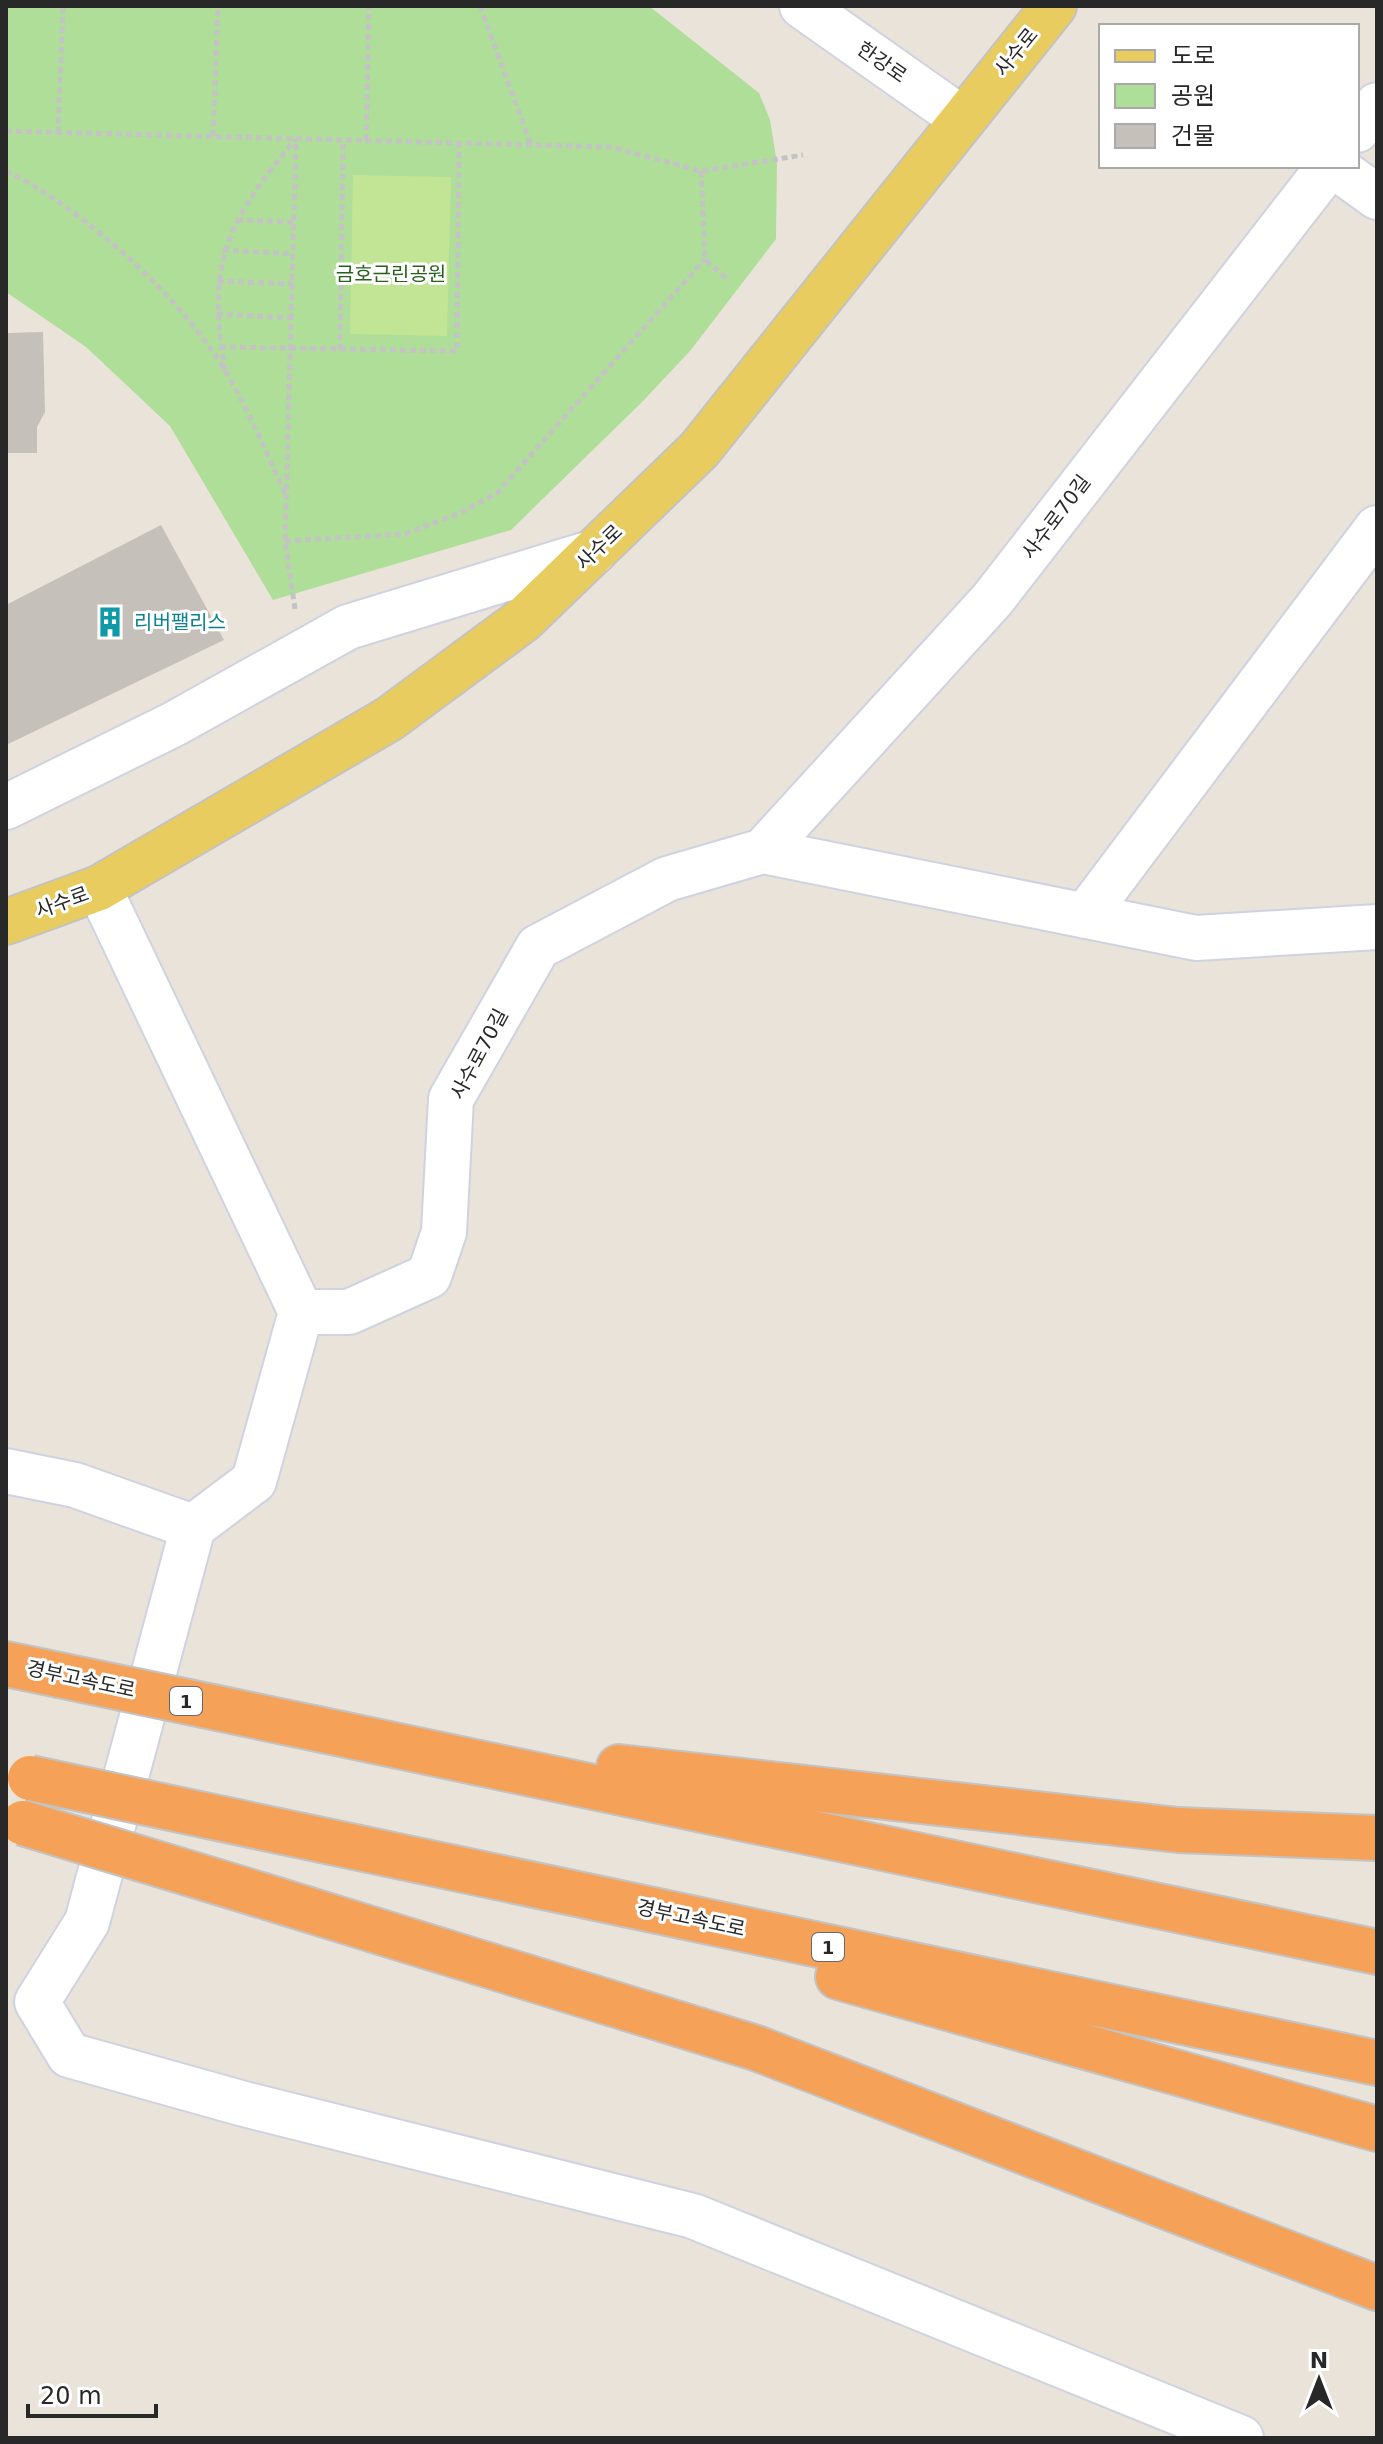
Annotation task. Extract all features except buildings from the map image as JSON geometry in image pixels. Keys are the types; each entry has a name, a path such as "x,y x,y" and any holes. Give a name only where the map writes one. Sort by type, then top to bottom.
{"highway":[{"name":"경부고속도로","path":"6,1664 1377,1952"},
{"path":"332,1732 1178,1830 1377,1838"},
{"name":"경부고속도로","path":"18,1776 1377,2063"},
{"path":"14,1821 756,2048 909,2104 1377,2288"},
{"path":"455,1868 1377,2129"}],"main road":[{"name":"사수로","path":"6,922 99,888 389,719 523,620 699,450 961,118 1054,6"}],"street":[{"name":"한강로","path":"802,6 961,118"},
{"path":"1359,128 1377,105"},
{"name":"사수로70길","path":"763,851 992,600 1330,168"},
{"path":"1335,168 1377,197"},
{"path":"1085,916 1377,528"},
{"path":"6,807 174,724 348,627 594,552"},
{"name":"사수로70길","path":"301,1312 349,1312 429,1276 444,1232 451,1099 538,947 667,879 763,851 1196,938 1377,927"},
{"path":"99,888 301,1312 254,1481 193,1527 87,1922 22,1996 69,2055 215,2097 693,2216 1241,2438"},
{"path":"6,1471 75,1485 193,1527"}],"path":[{"path":"58,133 63,6"},
{"path":"213,136 218,6"},
{"path":"366,140 369,6"},
{"path":"480,6 531,145"},
{"path":"6,131 611,147 701,171 803,155"},
{"path":"226,376 217,314 223,250 237,220 265,175 296,139"},
{"path":"295,612 285,541 296,139"},
{"path":"340,350 343,140"},
{"path":"220,347 457,351 459,143"},
{"path":"6,171 57,202 158,285 206,342 287,496"},
{"path":"285,541 405,534 460,513 497,493 705,259 701,171"},
{"path":"237,220 293,222"},
{"path":"223,250 293,254"},
{"path":"705,259 729,281"},
{"path":"218,281 292,284"},
{"path":"217,314 291,318"}],"green space":[{"name":"금호근린공원","path":"6,6 649,6 759,93 770,120 777,163 776,239 690,351 511,530 273,600 170,426 86,347 6,292"},
{"path":"353,175 451,177 447,336 350,334"}],"place":[{"name":"리버팰리스","path":"110,622"}]}
